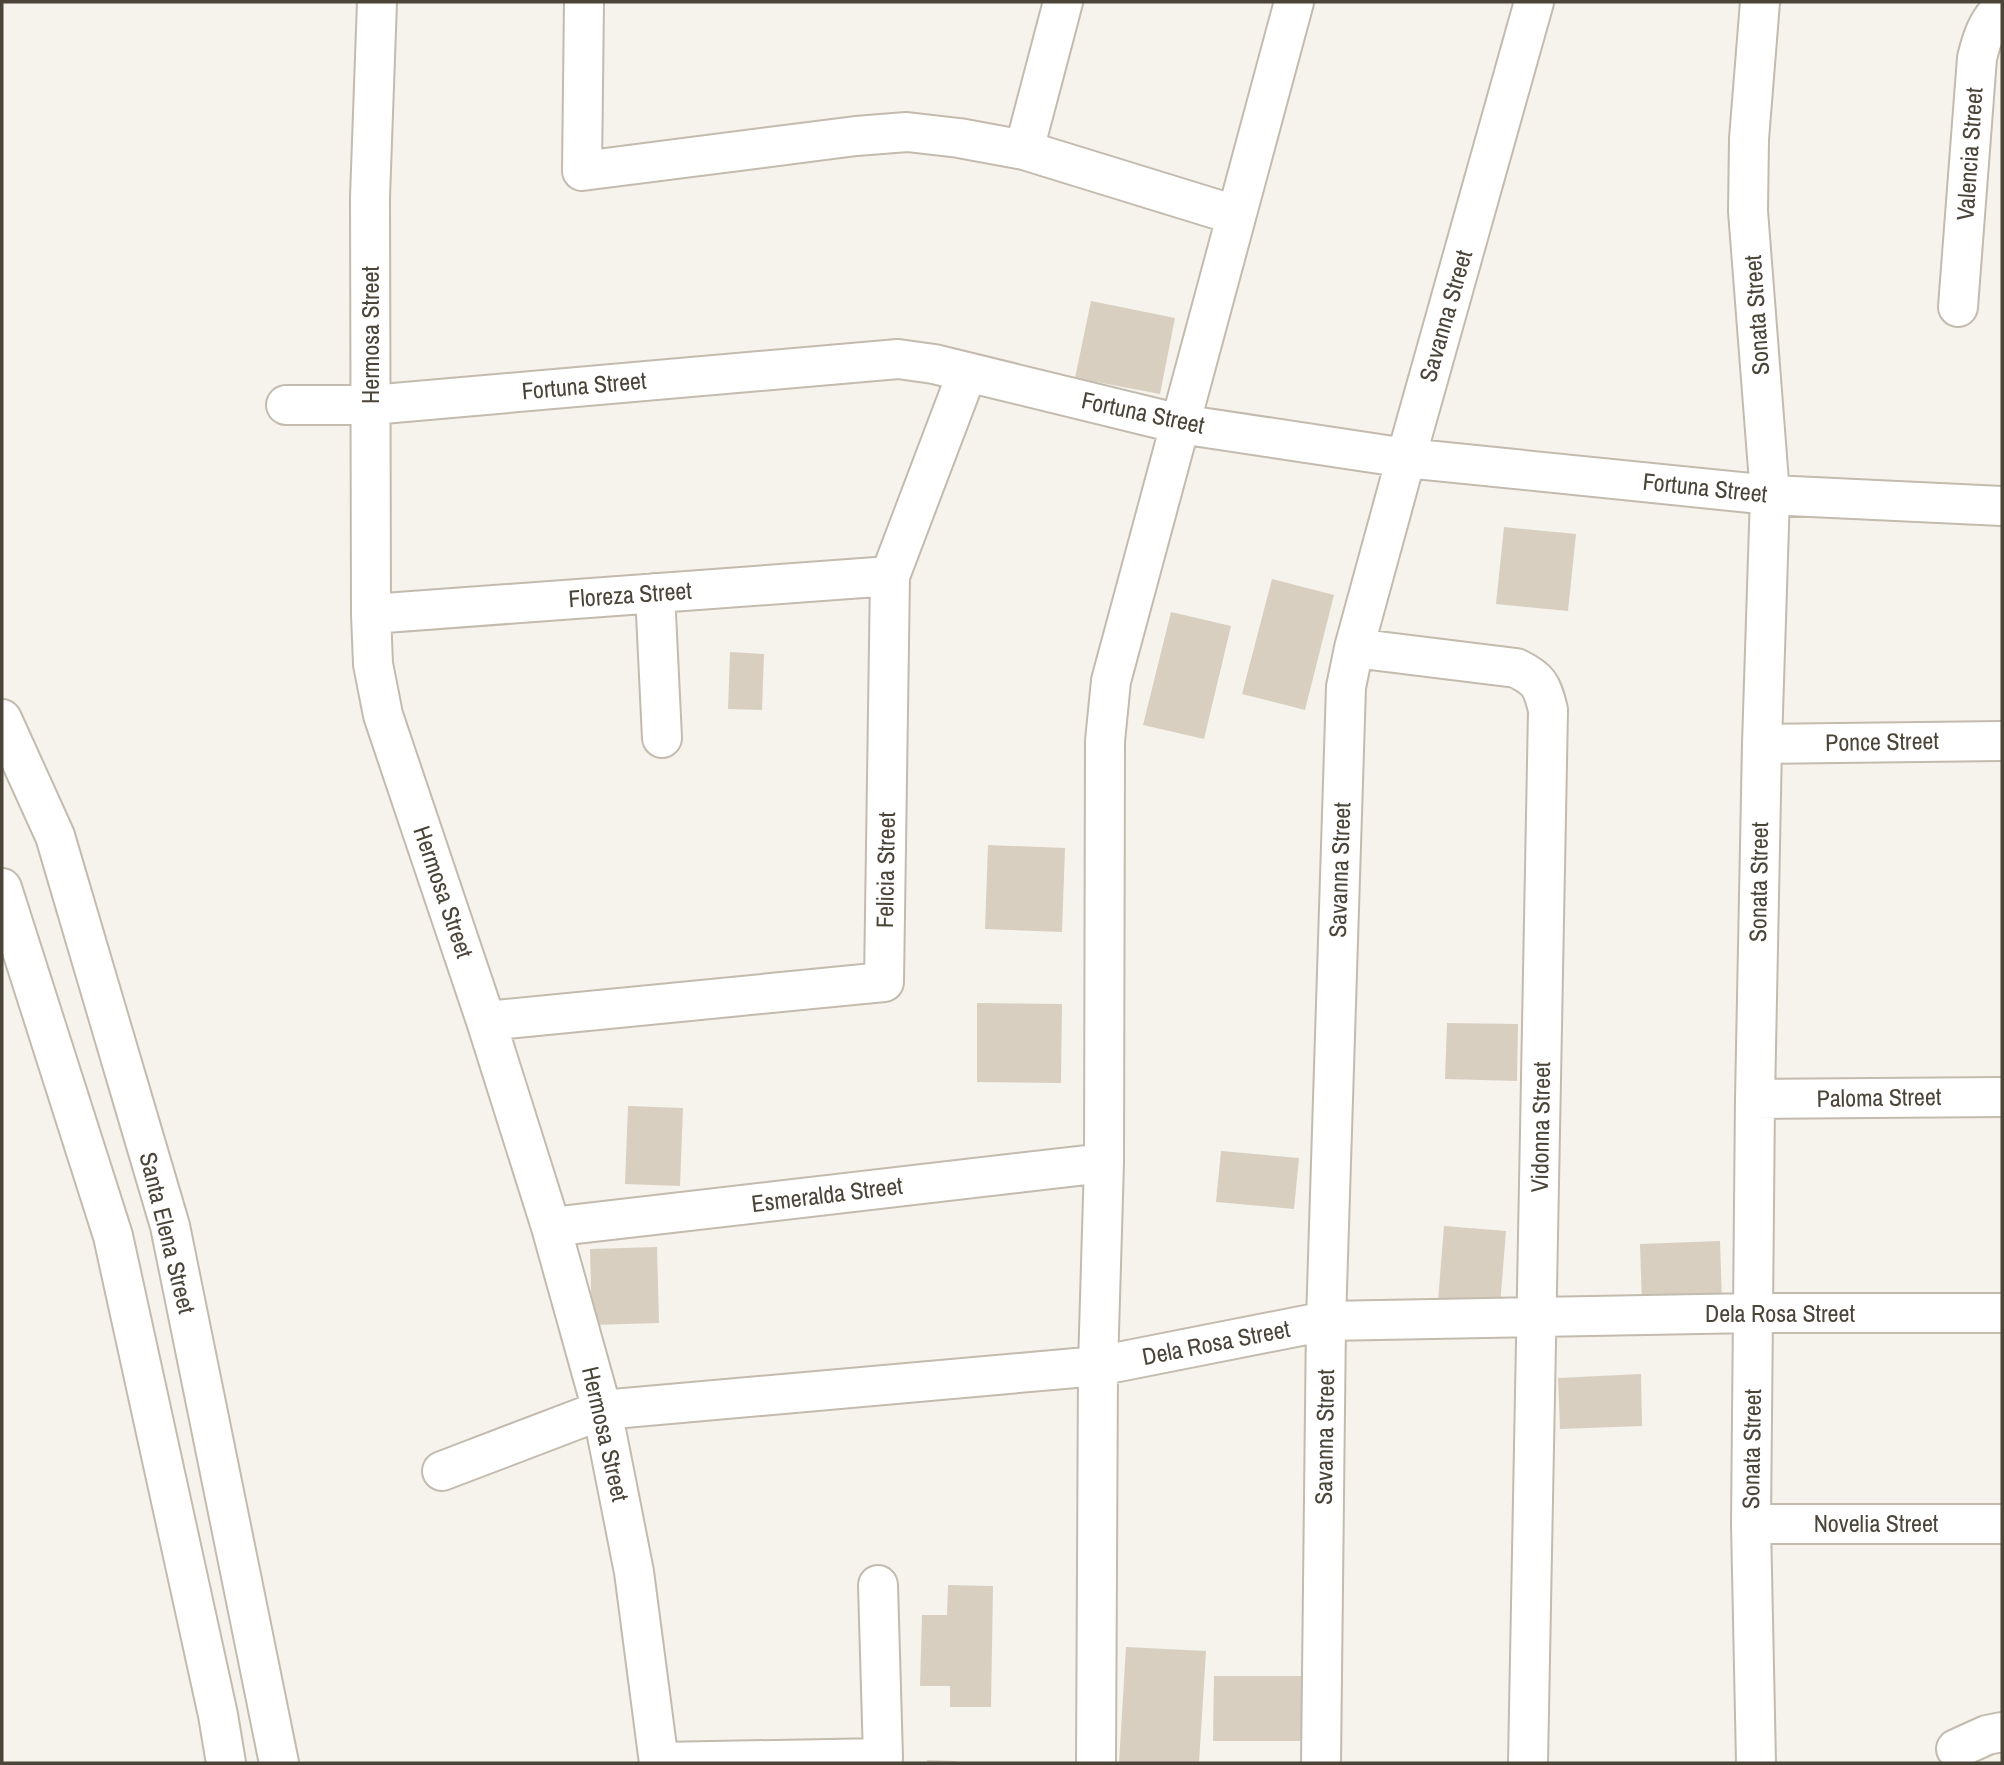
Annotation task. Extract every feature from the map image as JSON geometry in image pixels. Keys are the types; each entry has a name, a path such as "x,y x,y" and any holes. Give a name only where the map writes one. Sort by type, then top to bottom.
{"street":[{"name":"Hermosa Street","path":"377,2 370,197 373,664 383,715 486,1021 551,1227 602,1410 634,1572 659,1763"},
{"path":"584,2 582,171 856,135 907,132 1024,150 1235,215"},
{"path":"1024,150 1063,2"},
{"path":"1096,1763 1098,1366 1104,1163 1105,741 1111,681 1294,2"},
{"name":"Savanna Street","path":"1321,1763 1326,1321 1346,687 1354,648 1406,458 1534,2"},
{"name":"Sonata Street","path":"1756,1763 1751,1524 1755,1099 1770,495 1748,211 1749,139 1759,2"},
{"name":"Valencia Street","path":"1958,307 1977,58 1990,19 2002,8"},
{"name":"Fortuna Street","path":"286,405 371,405 898,359 934,364 1180,424 1406,458 1770,495 2002,506"},
{"name":"Felicia Street","path":"486,1021 884,982 890,576 967,373"},
{"name":"Floreza Street","path":"371,614 890,576"},
{"path":"655,593 662,738"},
{"name":"Vidonna Street","path":"1354,648 1516,668 1532,676 1543,688 1548,710 1528,1763"},
{"name":"Santa Elena Street","path":"2,719 55,836 170,1226 279,1763"},
{"name":"Ponce Street","path":"1762,744 2002,740"},
{"path":"2,888 113,1236 218,1715 226,1763"},
{"name":"Paloma Street","path":"1755,1099 2002,1097"},
{"name":"Esmeralda Street","path":"551,1227 1104,1163"},
{"name":"Dela Rosa Street","path":"442,1471 602,1410 1098,1366 1326,1321 1754,1313 2002,1313"},
{"name":"Novelia Street","path":"1751,1524 2002,1524"},
{"path":"659,1763 883,1758 878,1585"},
{"path":"1956,1749 1987,1735 2002,1732"}],"building":[{"path":"1091,301 1175,318 1160,394 1075,378"},
{"path":"1504,527 1576,534 1568,611 1496,604"},
{"path":"1272,579 1334,595 1305,710 1242,694"},
{"path":"1171,612 1231,626 1204,739 1143,725"},
{"path":"730,652 764,654 762,710 728,709"},
{"path":"988,845 1065,848 1062,932 985,929"},
{"path":"977,1003 1062,1004 1061,1083 977,1082"},
{"path":"1447,1023 1518,1024 1517,1081 1445,1079"},
{"path":"628,1106 683,1108 680,1186 625,1184"},
{"path":"1221,1151 1299,1158 1294,1209 1216,1202"},
{"path":"1444,1226 1506,1231 1500,1306 1438,1301"},
{"path":"1720,1241 1722,1301 1642,1305 1640,1244"},
{"path":"657,1247 659,1323 592,1325 590,1249"},
{"path":"1641,1374 1642,1426 1560,1429 1558,1378"},
{"path":"948,1585 993,1586 991,1707 950,1707 950,1686 920,1686 922,1615 947,1615"},
{"path":"1126,1647 1206,1651 1199,1763 1119,1763"},
{"path":"1214,1676 1303,1676 1303,1741 1213,1741"},
{"path":"927,1760 956,1761 956,1763 927,1763"}]}
